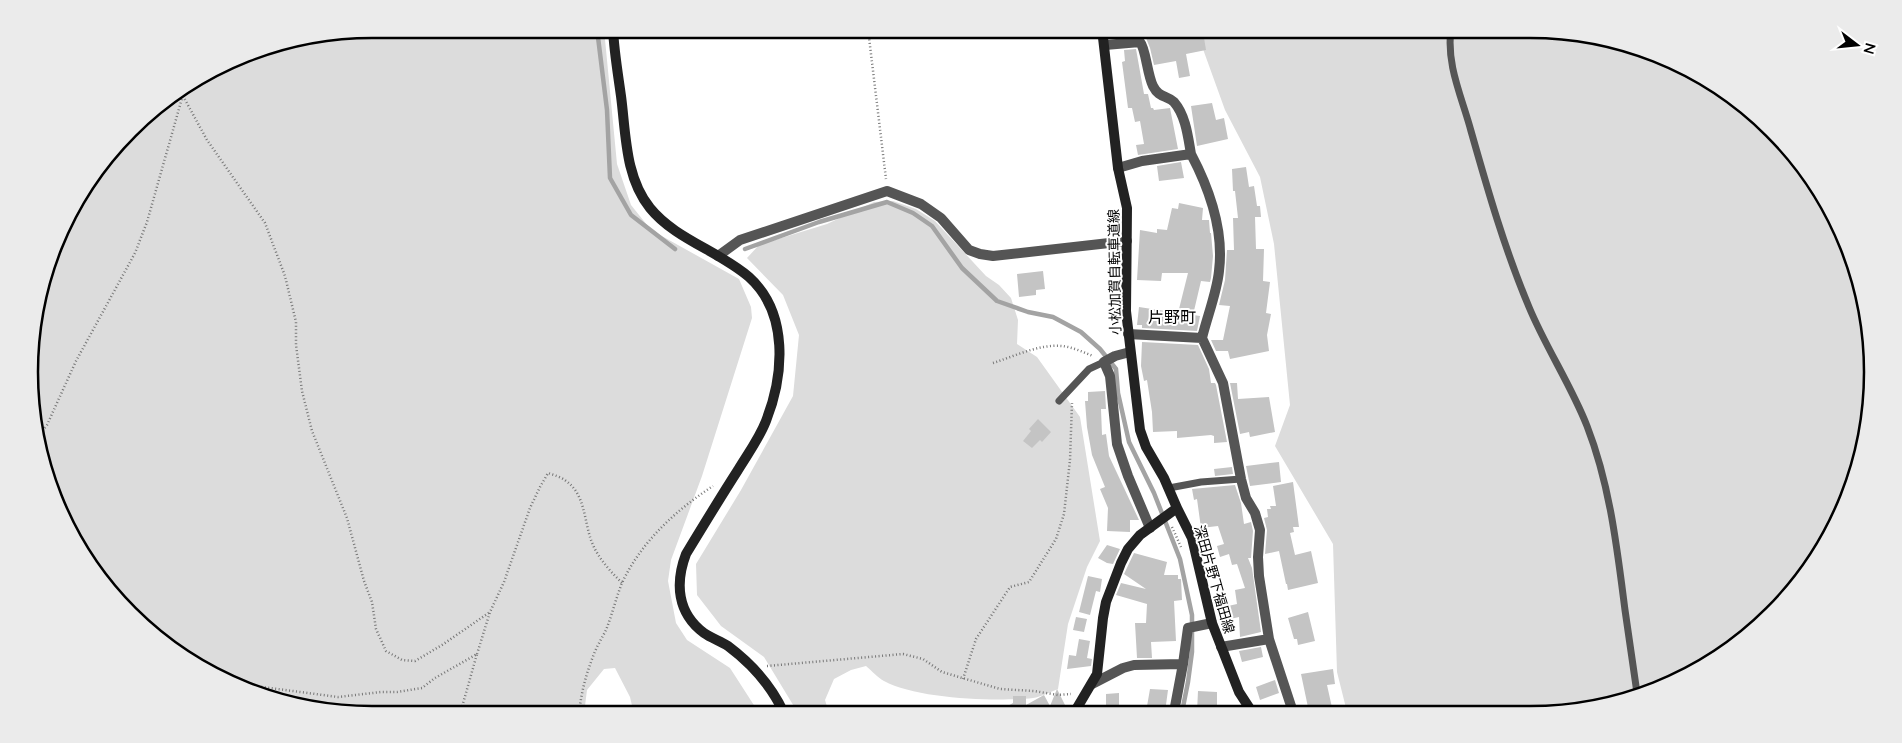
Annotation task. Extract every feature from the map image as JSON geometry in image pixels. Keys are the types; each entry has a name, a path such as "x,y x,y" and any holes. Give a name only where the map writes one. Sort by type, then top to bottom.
{"main road":[{"path":"614,38 630,166 638,189 650,208 669,225 736,267 761,288 777,323 779,349 776,384 766,422 754,445 686,554 680,570 678,583 686,614 694,625 705,634 727,646 752,667 768,685 780,706"},
{"name":"小松加賀自転車道線","path":"1104,38 1118,168 1127,208 1128,334 1140,430 1146,447 1177,508"},
{"path":"1078,706 1097,674 1103,618 1114,581 1128,549 1140,535 1177,508"},
{"name":"深田片野下福田線","path":"1177,508 1192,538 1212,624 1239,692 1248,706"}],"street":[{"path":"1105,45 1140,42 1142,44 1144,60 1153,86 1160,96 1173,101 1186,125 1191,154 1215,215 1220,240 1219,273 1202,338 1223,383 1241,479 1246,498 1255,513 1260,530 1259,576 1269,639 1291,706"},
{"path":"1118,168 1142,161 1191,154"},
{"path":"718,256 740,240 887,191 921,204 941,218 969,250 980,254 993,256 1127,241"},
{"path":"1128,334 1202,338"},
{"path":"1130,352 1115,356 1104,362 1110,376 1117,444 1150,528"},
{"path":"1175,706 1188,628 1212,624"},
{"path":"1221,647 1269,639"},
{"path":"1090,688 1123,668 1183,664"}],"lane":[{"path":"1450,38 1454,79 1503,240 1529,307 1587,427 1604,482 1617,542 1636,688"},
{"path":"1059,401 1089,369 1104,362"},
{"path":"1168,488 1201,482 1241,479"}],"path":[{"path":"869,38 887,191"},
{"path":"43,430 50,419 80,354 135,253 147,222 183,96"},
{"path":"183,96 212,147 265,223 285,276 296,322 296,345 302,391 312,431 348,518 364,581 372,602 376,629 386,651 402,660 415,661 490,612"},
{"path":"993,363 1037,348 1051,346 1065,346 1096,357 1104,362"},
{"path":"963,679 976,639 1010,587 1029,582 1056,539 1064,514 1073,399"},
{"path":"462,706 490,612 504,582 530,508 548,473 566,481 577,494 586,516 591,540 612,574 622,583"},
{"path":"579,706 588,670 613,612 622,583 638,555 668,519 713,486"},
{"path":"261,687 338,697 397,692 422,688 435,678 477,654"},
{"path":"752,667 903,654 923,659 942,672 1000,689 1034,690 1058,695 1090,688"}],"shaded area":[{"path":"350,38 605,38 617,164 631,205 651,230 739,279 751,307 752,318 702,476 671,560 668,581 676,623 687,640 730,668 754,706 632,706 630,697 615,668 604,669 587,690 585,706 372,706 328,703 264,688 204,661 151,623 120,592 82,538 55,479 40,415 38,350 40,328 49,285 55,264 72,224 82,204 107,168 120,151 151,120 204,82 264,55 328,40"},
{"path":"1199,38 1552,38 1596,44 1638,55 1658,63 1698,82 1751,120 1782,151 1795,168 1820,205 1830,224 1847,264 1853,285 1862,328 1864,350 1862,415 1847,479 1820,538 1782,592 1751,623 1697,661 1658,680 1617,694 1574,703 1530,706 1346,706 1337,672 1333,544 1275,446 1290,405 1274,244 1260,177 1225,110"},
{"path":"893,201 916,209 935,221 986,276 999,285 1011,298 1018,320 1017,344 1037,357 1080,417 1100,541 1087,567 1068,624 1058,689 1042,696 999,700 957,698 916,692 882,680 866,666 851,670 834,679 825,700 827,706 794,706 764,657 721,626 697,595 696,564 741,490 793,396 799,335 783,295 747,258 759,245 827,224 874,202"}],"building":[{"path":"1146,38 1204,38 1206,50 1186,54 1190,76 1179,78 1176,61 1154,65"},
{"path":"1136,49 1144,94 1148,94 1151,108 1154,110 1170,108 1178,149 1138,155 1136,145 1144,144 1140,121 1135,122 1132,108 1128,108 1122,62 1125,61 1124,50"},
{"path":"1212,103 1216,120 1224,118 1228,139 1197,146 1191,106"},
{"path":"1181,162 1184,178 1159,181 1157,166"},
{"path":"1246,167 1249,187 1254,186 1257,206 1260,206 1261,217 1255,217 1256,249 1264,249 1263,281 1270,282 1266,313 1271,314 1267,335 1269,351 1230,359 1228,351 1216,351 1211,340 1223,340 1230,306 1219,305 1225,280 1227,250 1234,250 1233,218 1238,218 1235,191 1233,191 1232,169"},
{"path":"1179,203 1203,208 1202,220 1209,220 1211,233 1213,256 1211,278 1210,282 1201,281 1193,315 1200,316 1197,331 1142,328 1142,325 1137,325 1139,307 1178,313 1188,273 1162,273 1161,281 1137,280 1140,230 1157,233 1157,229 1167,230 1172,208 1178,209"},
{"path":"1043,271 1045,289 1036,290 1036,295 1019,297 1017,274"},
{"path":"1142,342 1198,345 1209,369 1211,383 1216,385 1227,442 1214,443 1214,436 1211,435 1177,438 1177,431 1153,432 1147,380 1144,381 1141,366"},
{"path":"1230,383 1237,383 1238,399 1269,397 1275,432 1250,437 1249,432 1240,434"},
{"path":"1105,391 1106,409 1101,409 1102,435 1106,434 1109,456 1139,520 1130,520 1130,532 1107,531 1108,508 1100,489 1105,487 1092,455 1087,427 1085,401 1088,401 1088,392"},
{"path":"1038,419 1051,432 1042,442 1040,440 1032,448 1023,441 1031,431 1029,429"},
{"path":"1279,462 1281,482 1250,486 1246,466"},
{"path":"1232,467 1233,474 1215,476 1214,469"},
{"path":"1293,482 1299,527 1293,527 1294,532 1290,533 1295,555 1311,551 1318,583 1288,590 1279,551 1265,554 1267,530 1264,518 1268,517 1267,509 1271,509 1270,506 1276,506 1273,486"},
{"path":"1235,485 1241,503 1244,524 1251,522 1253,531 1251,558 1248,558 1252,568 1261,632 1240,637 1239,617 1230,619 1228,606 1237,604 1235,590 1245,588 1237,564 1232,565 1229,554 1220,557 1217,546 1224,544 1218,526 1201,528 1197,499 1194,500 1192,489"},
{"path":"1107,545 1120,549 1113,564 1098,558"},
{"path":"1134,553 1167,562 1164,575 1178,575 1178,579 1181,579 1182,600 1174,601 1176,641 1151,642 1152,658 1137,658 1135,623 1146,623 1147,604 1116,595 1121,583 1146,589 1124,574"},
{"path":"1088,576 1102,579 1100,592 1096,591 1090,615 1079,612"},
{"path":"1308,612 1315,641 1298,645 1297,639 1294,639 1288,618"},
{"path":"1076,617 1087,619 1084,632 1073,630"},
{"path":"1079,639 1090,641 1087,658 1092,659 1091,666 1067,669 1069,655 1076,656"},
{"path":"1261,647 1263,657 1242,662 1239,651"},
{"path":"1333,669 1335,684 1327,685 1332,706 1308,706 1301,674"},
{"path":"1275,680 1279,693 1260,700 1256,687"},
{"path":"1057,689 1066,706 1050,706"},
{"path":"1150,689 1168,690 1166,706 1147,706"},
{"path":"1198,691 1217,692 1217,706 1197,706"},
{"path":"1119,693 1119,706 1106,706 1106,694"},
{"path":"1044,695 1050,706 1008,706 1013,703 1013,696 1026,696 1026,705"}],"waterway":[{"path":"598,38 607,110 610,178 631,215 675,249"},
{"path":"745,249 819,222 887,202 913,213 932,226 962,268 997,301 1028,312 1053,317 1081,332 1100,349 1116,369 1118,393 1129,442 1154,493 1180,559 1192,615 1192,652 1183,706"}],"district":[{"name":"片野町","path":"1172,316"}]}
